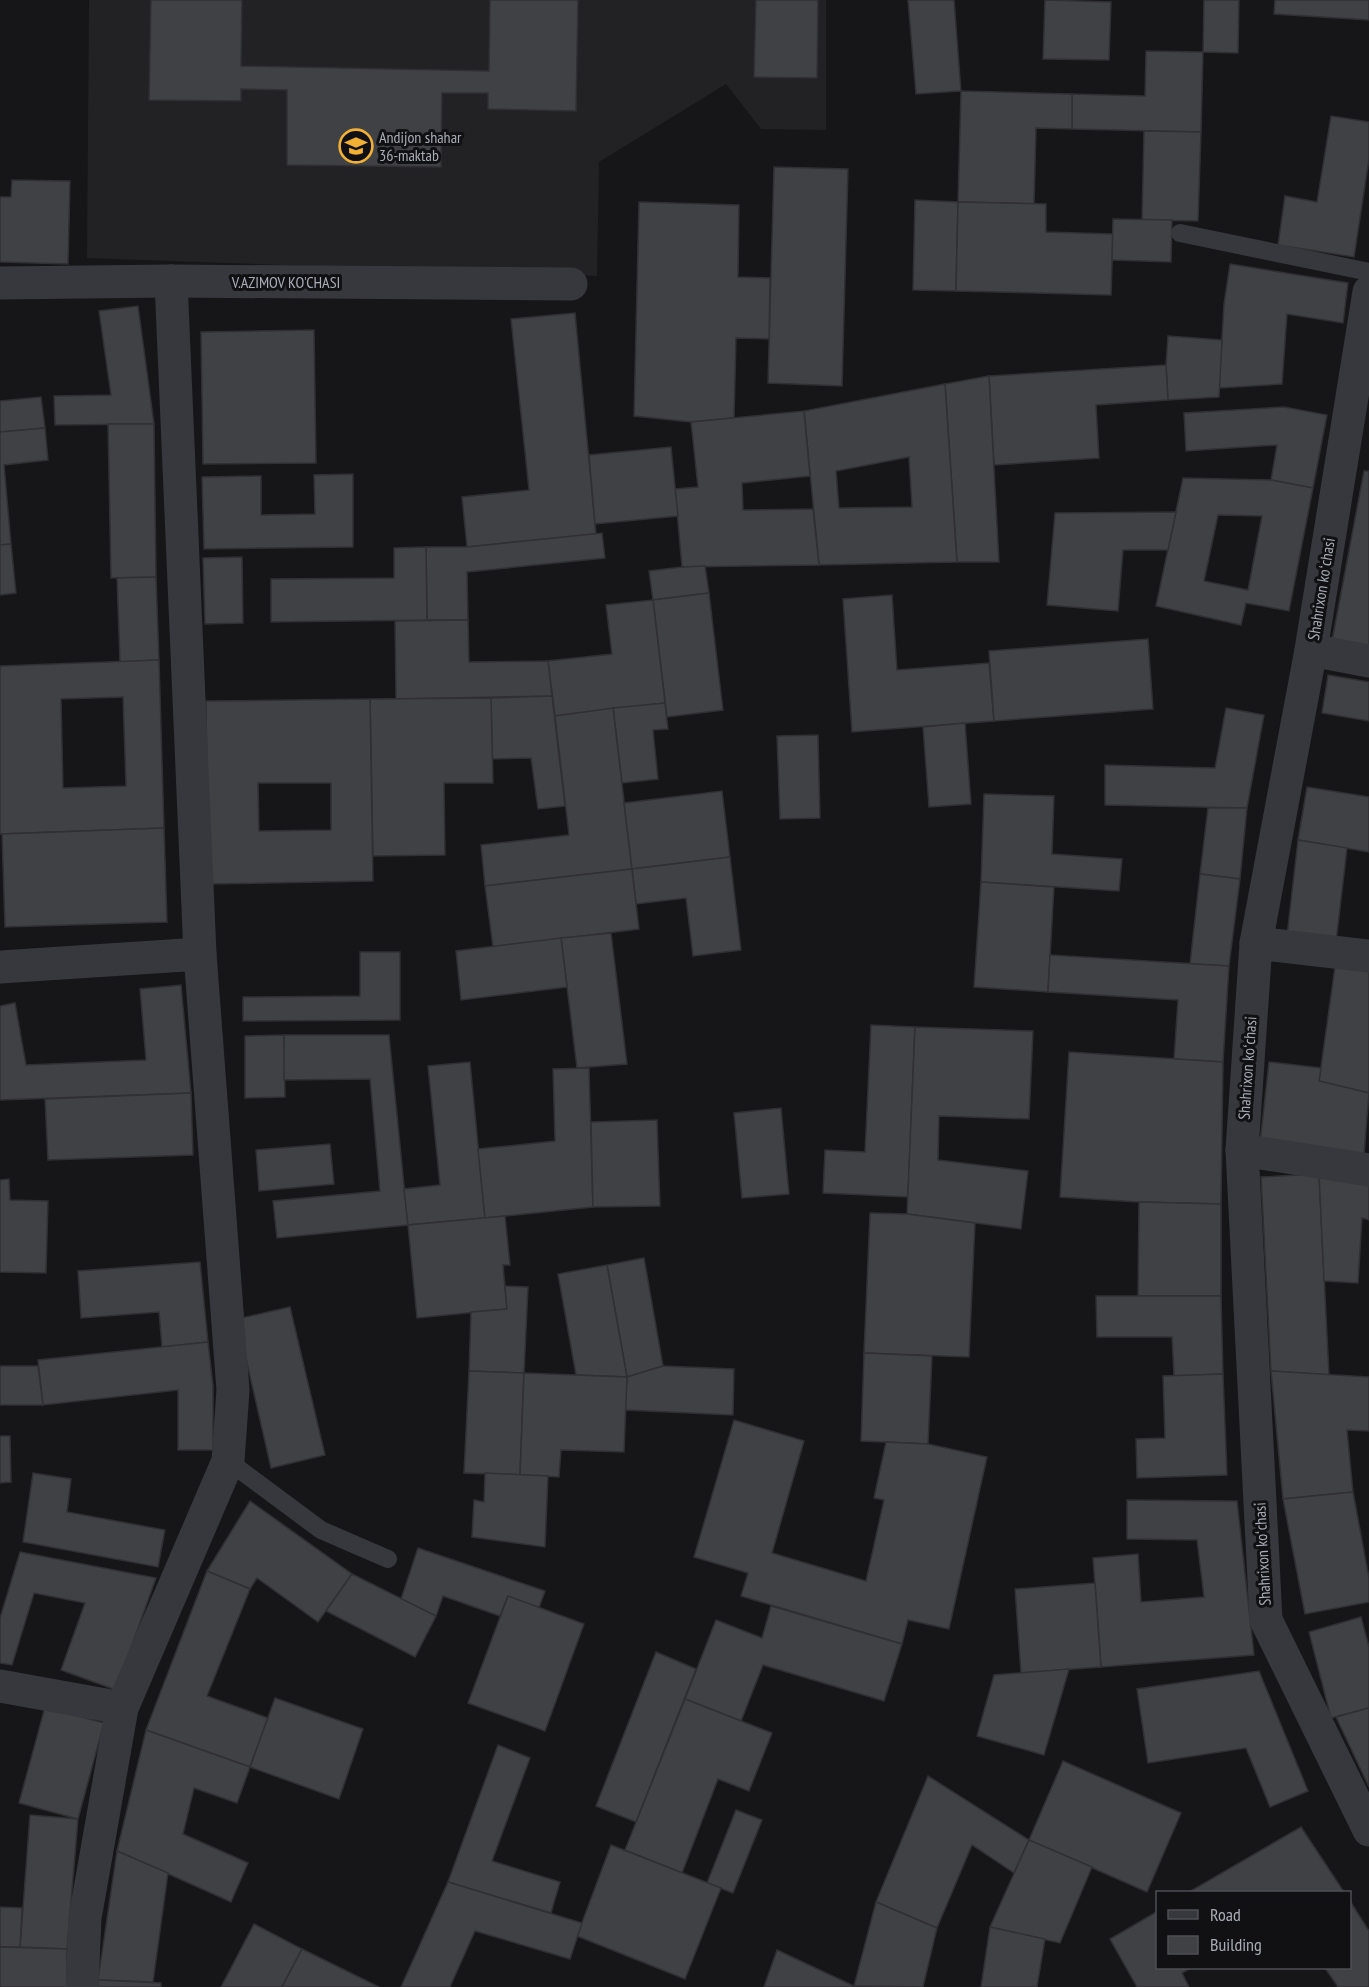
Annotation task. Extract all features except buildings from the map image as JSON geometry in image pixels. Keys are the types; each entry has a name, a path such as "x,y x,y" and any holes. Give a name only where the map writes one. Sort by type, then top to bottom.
{"street":[{"name":"V.AZIMOV KO'CHASI","path":"0,283 171,281 571,284"},
{"path":"82,1987 85,1918 122,1708 228,1461 233,1390 200,954 171,281"},
{"name":"Shahrixon koʻchasi","path":"1369,292 1311,650 1256,943 1242,1150 1266,1620 1369,1830"},
{"path":"1311,650 1369,661"},
{"path":"1256,943 1369,956"},
{"path":"0,967 200,954"},
{"path":"1242,1150 1369,1170"},
{"path":"0,1686 122,1708"}],"lane":[{"path":"1180,233 1369,272"},
{"path":"228,1461 321,1530 388,1559"}],"shaded area":[{"name":"Andijon shahar 36-maktab","path":"89,0 826,0 826,130 761,129 726,84 599,162 597,276 87,258"}],"place":[{"name":"Andijon shahar 36-maktab","path":"356,146"}]}
